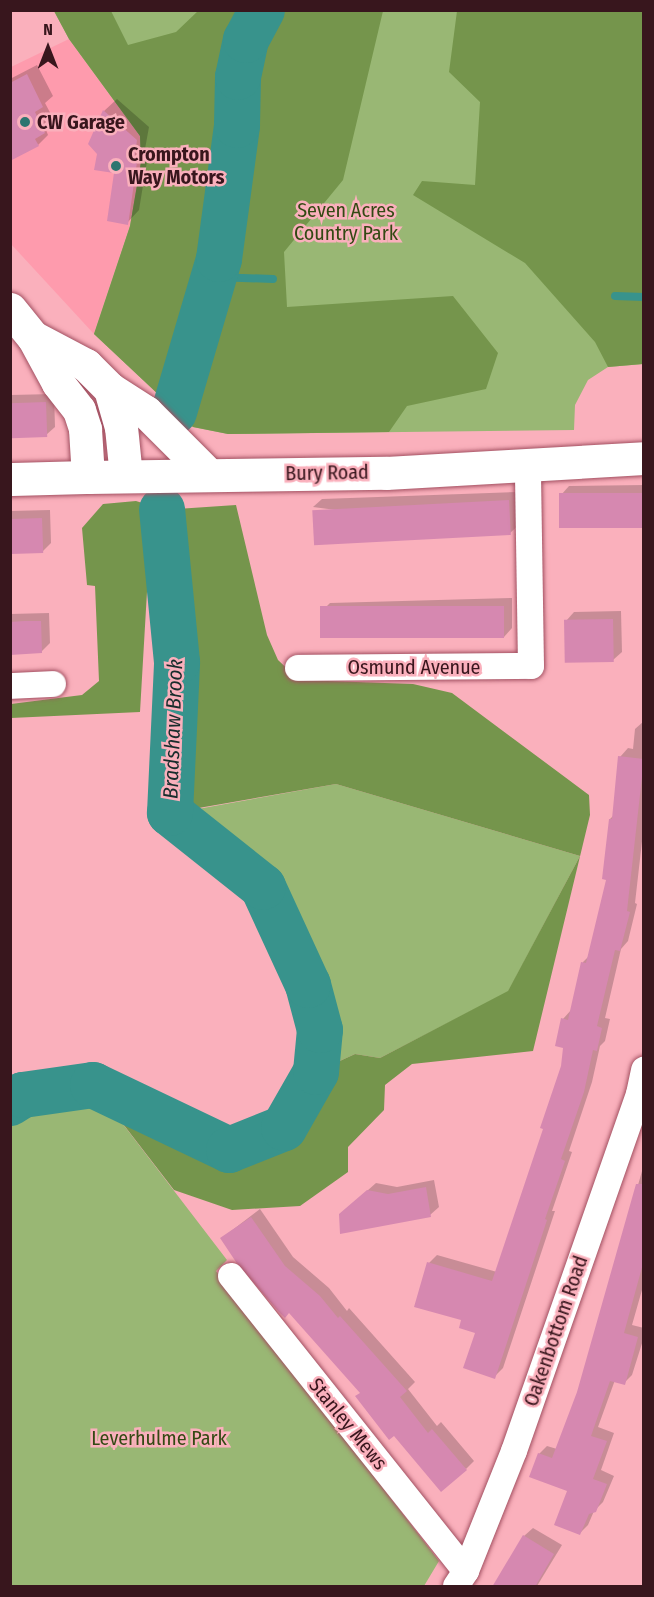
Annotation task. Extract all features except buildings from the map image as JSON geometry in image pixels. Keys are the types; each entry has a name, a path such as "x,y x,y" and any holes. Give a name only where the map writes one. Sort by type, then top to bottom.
{"main road":[{"path":"10,309 33,337 58,383 71,398 83,419 88,477"},
{"path":"33,337 86,366 110,389 146,412 209,474"},
{"path":"110,389 121,427 126,476"},
{"name":"Bury Road","path":"10,479 209,474 386,473 644,458"}],"street":[{"name":"Osmund Avenue","path":"298,668 531,666 528,466"},
{"path":"10,686 53,684"},
{"name":"Oakenbottom Road","path":"461,1579 514,1451 642,1086"},
{"name":"Stanley Mews","path":"231,1276 461,1579"}],"shaded area":[{"path":"69,39 140,136 141,162 130,226 94,334 11,244 11,67"}],"green space":[{"name":"Seven Acres Country Park","path":"54,11 643,11 643,364 608,367 588,380 575,405 574,430 228,434 193,427 94,334 130,226 141,162 140,136 69,39"},
{"path":"54,11 111,11 128,45 176,32 198,11 383,11 343,180 284,252 287,307 453,296 498,353 486,389 407,406 389,432 228,434 193,427 94,334 130,226 141,162 140,136 69,39"},
{"path":"457,11 643,11 643,364 608,367 595,342 525,263 413,195 422,181 475,185 480,102 449,72"},
{"path":"136,501 152,506 140,712 11,718 11,704 82,695 99,681 95,586 87,585 82,528 103,504"},
{"path":"236,505 267,635 278,660 299,680 413,684 452,693 589,795 590,815 533,1051 412,1064 385,1085 384,1110 348,1147 348,1172 300,1206 232,1210 174,1190 93,1085 229,1150 284,1128 316,1072 355,1054 380,1058 508,991 580,856 336,784 170,813 177,662 162,510"},
{"path":"336,784 580,856 508,992 380,1058 355,1054 316,1072 320,1030 308,985 263,887 170,814"},
{"name":"Leverhulme Park","path":"10,1084 23,1095 93,1085 227,1260 216,1271 439,1561 424,1586 11,1586"}],"waterway":[{"name":"Bradshaw Brook","path":"174,412 219,259 237,125 238,77 246,40 262,10"},
{"path":"214,277 273,279"},
{"path":"615,296 644,297"},
{"name":"Bradshaw Brook","path":"10,1103 23,1095 93,1085 229,1150 284,1128 316,1072 320,1030 308,985 263,887 170,813 177,662 162,510"}],"place":[{"name":"CW Garage","path":"25,122"},
{"name":"Crompton Way Motors","path":"116,166"}]}
